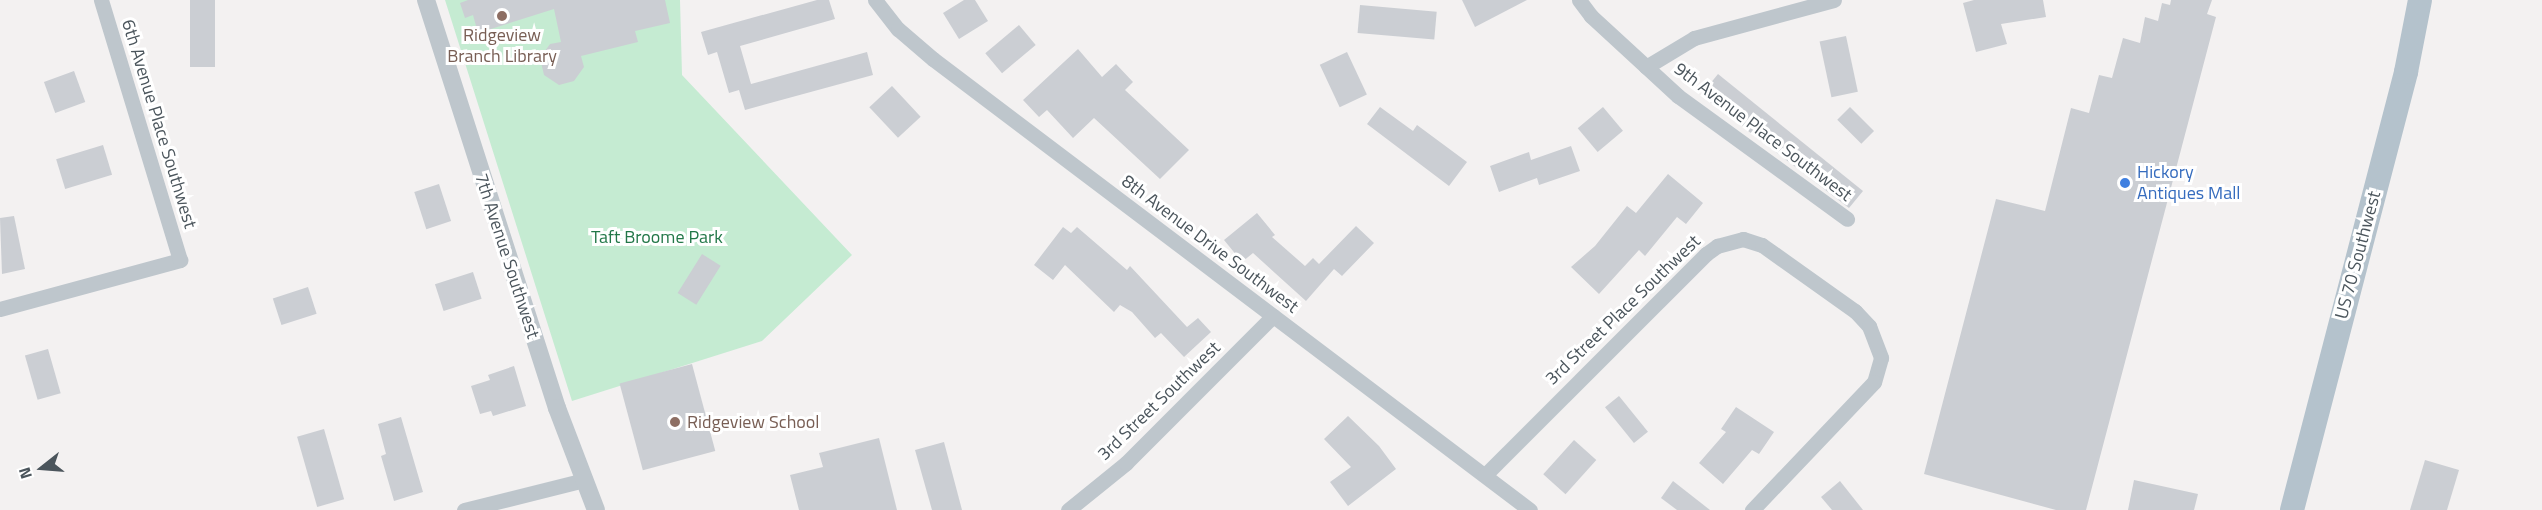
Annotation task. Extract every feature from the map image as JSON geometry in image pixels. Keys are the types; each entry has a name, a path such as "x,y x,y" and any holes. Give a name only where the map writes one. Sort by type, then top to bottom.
{"main road":[{"name":"US 70 Southwest","path":"2292,510 2406,72 2420,0"}],"street":[{"name":"6th Avenue Place Southwest","path":"0,309 180,260 101,0"},
{"name":"7th Avenue Southwest","path":"426,0 497,227 596,510"},
{"name":"8th Avenue Drive Southwest","path":"875,0 898,29 933,59 1530,510"},
{"name":"9th Avenue Place Southwest","path":"1579,0 1678,96 1847,219"},
{"path":"1646,67 1694,39 1834,0"},
{"name":"3rd Street Place Southwest","path":"1485,476 1717,246 1749,240 1855,311 1869,326 1881,358 1874,382 1850,411 1752,510"},
{"name":"3rd Street Southwest","path":"1068,510 1125,463 1273,316"},
{"path":"464,510 584,480"}],"green space":[{"name":"Taft Broome Park","path":"445,0 680,0 682,75 852,255 762,341 572,401"}],"building":[{"path":"190,0 215,0 215,67 190,67"},
{"path":"468,0 665,0 670,23 635,31 638,42 581,56 584,67 574,81 559,85 544,75 540,58 550,44 561,42 554,9 478,33 473,15 465,18 460,3"},
{"path":"817,0 829,0 835,19 740,46 751,84 867,52 873,75 745,110 739,90 729,93 717,52 708,55 701,32"},
{"path":"964,0 975,0 988,21 959,39 943,13"},
{"path":"1462,0 1527,0 1475,27"},
{"path":"1974,0 2043,0 2046,17 2001,24 2007,44 1976,52 1963,3"},
{"path":"2171,0 2212,0 2207,14 2216,17 2086,510 2056,510 1924,474 1996,199 2045,211 2071,108 2089,113 2099,75 2112,78 2123,38 2140,43 2145,17 2158,21 2162,3 2170,5"},
{"path":"1360,5 1437,12 1434,40 1358,33"},
{"path":"1019,25 1036,45 1002,73 985,53"},
{"path":"1846,36 1858,92 1831,97 1820,42"},
{"path":"1078,49 1102,77 1116,64 1133,82 1125,90 1189,150 1160,179 1094,118 1073,138 1047,110 1039,117 1023,100"},
{"path":"1347,52 1367,95 1340,107 1320,65"},
{"path":"74,71 85,102 55,113 44,82"},
{"path":"1718,74 1863,191 1849,208 1701,95"},
{"path":"892,86 921,117 898,138 869,107"},
{"path":"1380,107 1413,131 1417,125 1467,162 1449,186 1367,124"},
{"path":"1603,107 1623,131 1598,152 1578,128"},
{"path":"1850,107 1874,131 1861,144 1837,120"},
{"path":"103,145 112,175 65,189 56,159"},
{"path":"1571,146 1580,171 1539,185 1537,178 1499,192 1490,166 1529,152 1531,160"},
{"path":"1668,174 1703,203 1686,224 1677,217 1645,256 1639,250 1599,294 1571,267 1595,246 1627,206 1636,213"},
{"path":"439,184 451,221 426,229 414,192"},
{"path":"1257,213 1275,235 1272,237 1305,266 1313,258 1319,264 1356,226 1374,243 1342,276 1334,269 1306,301 1253,253 1242,262 1224,240"},
{"path":"14,216 25,269 2,274 0,218"},
{"path":"1063,227 1071,233 1077,227 1127,270 1130,266 1187,327 1198,318 1211,332 1184,357 1161,333 1155,338 1132,312 1120,305 1114,312 1065,265 1053,280 1034,265"},
{"path":"702,254 721,266 696,305 678,293"},
{"path":"473,272 482,299 444,311 435,284"},
{"path":"308,287 317,314 281,325 273,298"},
{"path":"48,349 61,393 38,400 25,356"},
{"path":"692,364 715,451 643,470 620,383"},
{"path":"514,366 526,406 493,416 491,411 480,414 471,386 490,380 488,375"},
{"path":"1619,396 1648,432 1634,443 1605,407"},
{"path":"1736,407 1774,432 1759,454 1752,450 1723,484 1699,463 1726,432 1721,429"},
{"path":"1348,416 1379,446 1396,469 1348,506 1330,482 1351,467 1324,439"},
{"path":"401,417 423,492 394,501 381,456 386,454 378,424"},
{"path":"324,429 344,499 317,507 297,437"},
{"path":"879,438 897,510 799,510 790,475 823,467 819,453"},
{"path":"1574,440 1596,460 1566,494 1543,474"},
{"path":"944,442 962,510 932,510 915,450"},
{"path":"2425,460 2459,470 2447,510 2410,510"},
{"path":"2134,480 2198,494 2194,510 2128,510"},
{"path":"1673,481 1710,510 1677,510 1661,498"},
{"path":"1840,481 1863,510 1832,510 1821,497"}],"place":[{"name":"Ridgeview Branch Library","path":"502,16"},
{"name":"Hickory Antiques Mall","path":"2125,183"},
{"name":"Ridgeview School","path":"675,422"}]}
